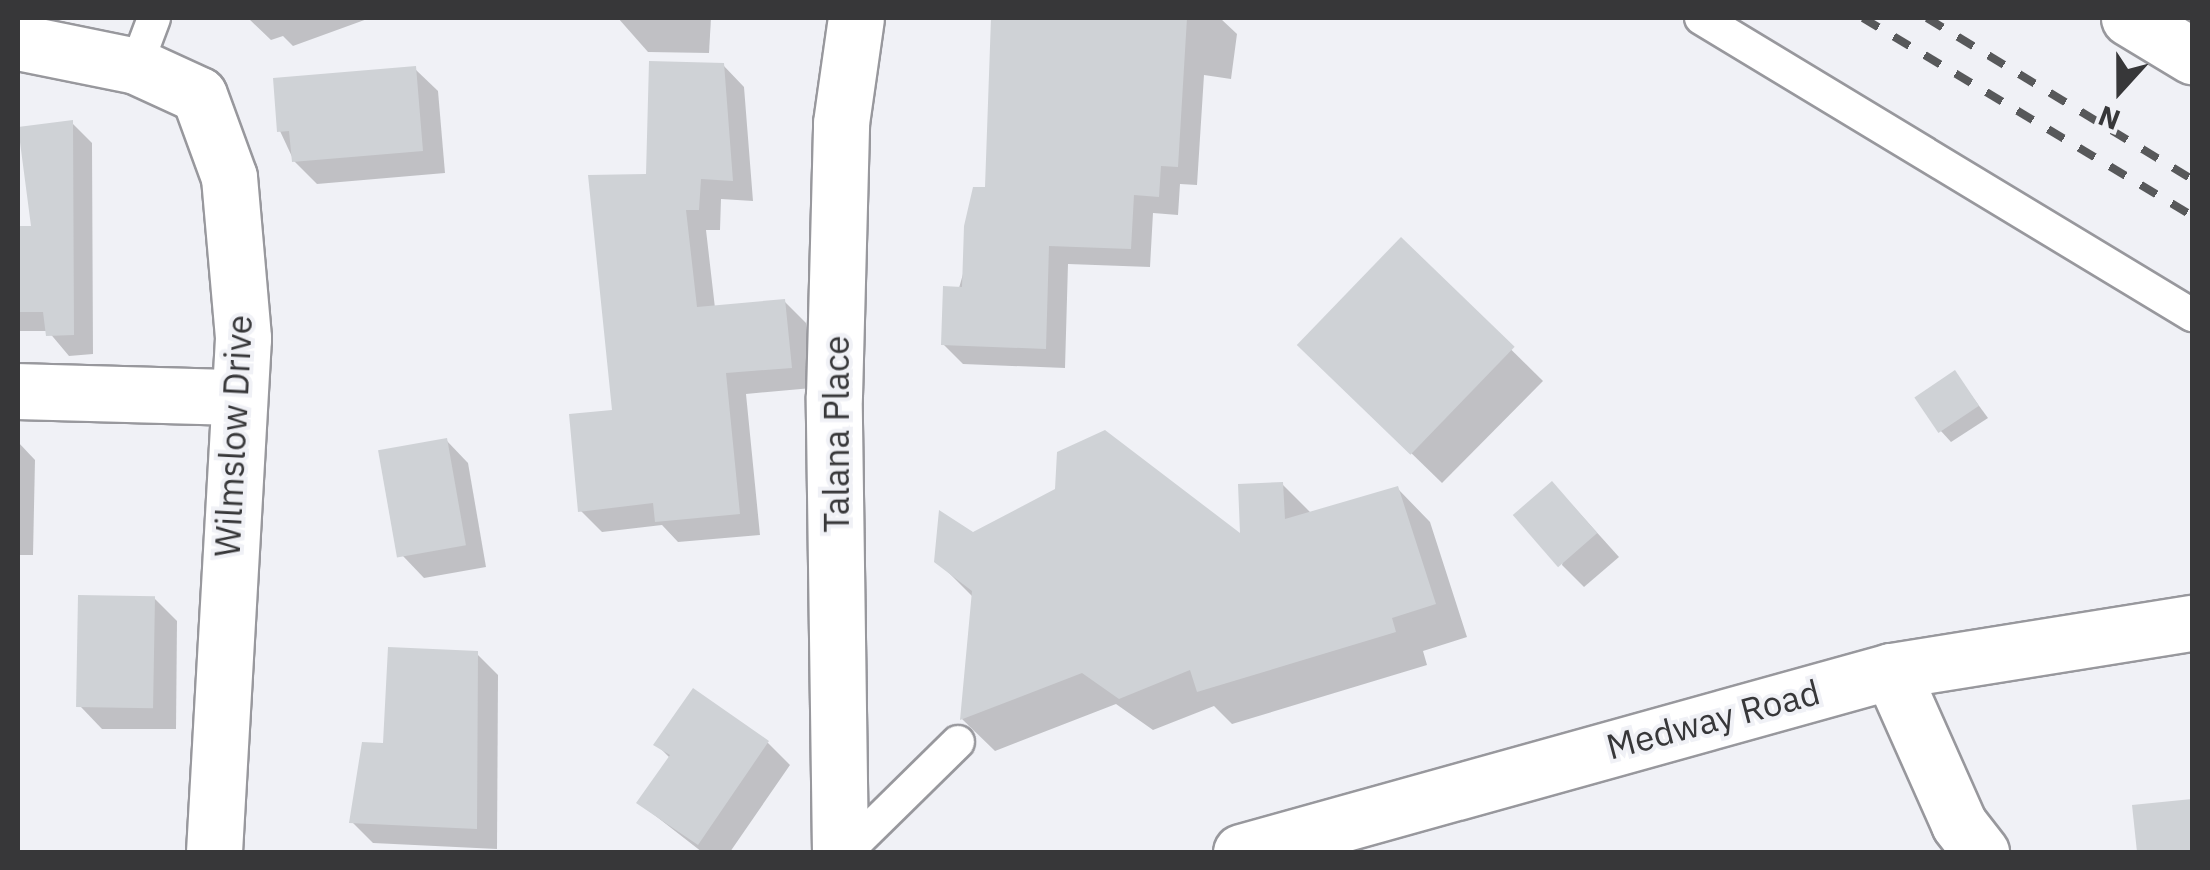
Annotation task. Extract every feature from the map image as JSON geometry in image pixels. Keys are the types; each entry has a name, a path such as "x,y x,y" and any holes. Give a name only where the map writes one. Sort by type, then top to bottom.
{"street":[{"name":"Talana Place","path":"843,852 834,396 841,123 856,18"},
{"path":"2129,18 2192,56"},
{"name":"Wilmslow Drive","path":"18,42 145,42 199,95 218,129 240,298 214,852"},
{"path":"18,391 237,398"},
{"name":"Medway Road","path":"1241,852 1891,672 2192,623"},
{"path":"1891,672 1959,824 1982,852"}],"lane":[{"path":"1701,18 2192,314"},
{"path":"843,852 958,742"}],"building":[{"path":"991,18 1187,18 1178,167 1161,166 1159,197 1134,195 1131,249 1049,246 1046,349 941,345 943,286 962,287 964,226 973,187 985,187"},
{"path":"649,61 724,63 733,181 701,179 699,210 686,210 697,307 785,299 792,368 726,373 740,514 655,522 653,503 578,512 569,414 612,410 588,175 646,174"},
{"path":"416,66 423,151 292,162 289,131 277,132 273,78"},
{"path":"73,120 74,335 46,336 43,312 18,312 18,226 31,226 18,127"},
{"path":"1401,237 1515,347 1410,455 1297,345"},
{"path":"1955,370 1979,406 1938,433 1914,397"},
{"path":"1105,430 1240,533 1238,484 1283,482 1285,519 1398,486 1436,604 1392,618 1396,632 1197,692 1190,670 1119,699 1082,673 960,720 972,591 934,562 939,510 973,532 1055,489 1057,452"},
{"path":"447,438 466,545 397,557 378,450"},
{"path":"1552,481 1597,533 1558,567 1513,515"},
{"path":"78,595 155,596 153,708 76,707"},
{"path":"388,647 478,651 477,829 349,823 362,742 383,743"},
{"path":"693,688 769,741 698,845 636,803 670,755 653,745"},
{"path":"2192,799 2192,852 2137,852 2132,805"}],"railway":[{"path":"1863,18 2192,216"},
{"path":"1927,18 2192,179"}]}
